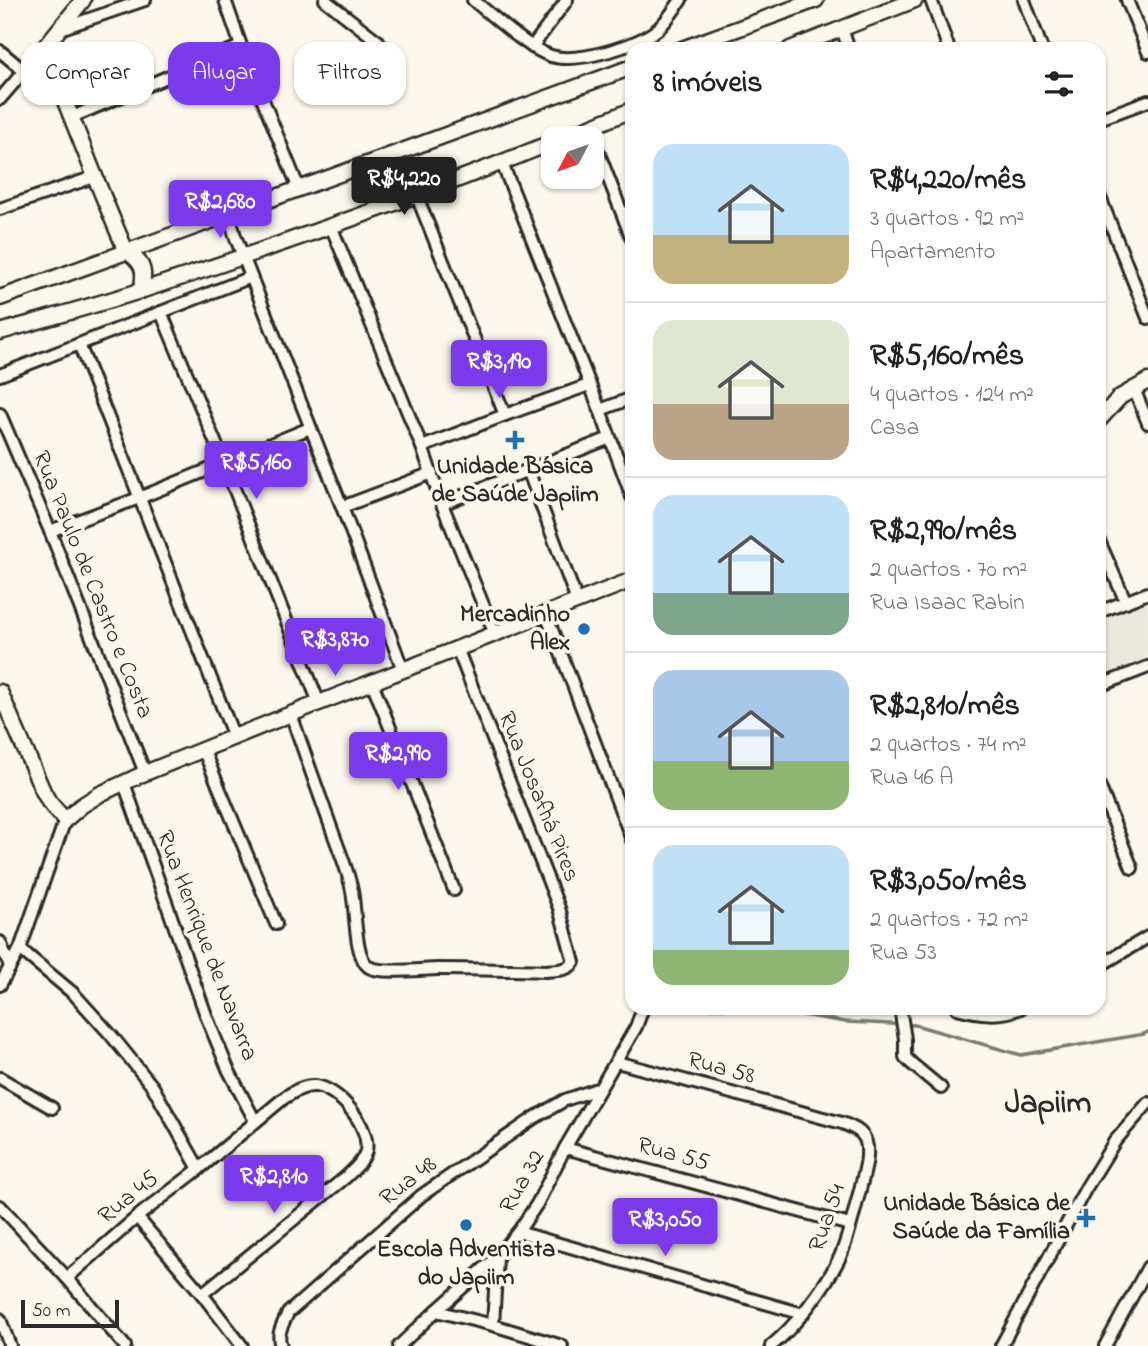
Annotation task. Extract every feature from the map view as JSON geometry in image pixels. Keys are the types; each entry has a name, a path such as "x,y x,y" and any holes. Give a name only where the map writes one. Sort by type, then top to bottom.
{"main road":[{"path":"49,42 83,0"},
{"path":"701,42 816,0"},
{"path":"808,42 915,0"},
{"path":"2,295 625,70"},
{"path":"67,105 126,251 138,260 142,268 144,276 141,290"},
{"path":"594,126 625,113"},
{"path":"0,332 141,290 331,226 541,147"},
{"path":"1106,412 1120,397 1148,381"},
{"path":"0,692 43,791 65,820 81,806 145,773 625,583"}],"street":[{"path":"60,29 145,0"},
{"path":"225,0 240,42"},
{"path":"325,0 379,42"},
{"path":"472,0 532,47 551,56 576,58 597,55 625,45"},
{"path":"532,47 567,0"},
{"path":"633,42 657,29 681,0"},
{"path":"931,0 946,42"},
{"path":"1024,0 1039,42"},
{"path":"1127,0 1148,52"},
{"path":"842,29 847,42"},
{"path":"0,51 21,68"},
{"path":"0,99 21,74"},
{"path":"72,117 168,77"},
{"path":"1106,116 1148,101"},
{"path":"265,105 299,189"},
{"path":"502,163 625,478"},
{"path":"604,167 625,221"},
{"path":"0,209 94,177"},
{"path":"416,194 505,415"},
{"path":"1106,213 1148,318"},
{"path":"229,214 242,256 342,507 403,670"},
{"path":"331,226 495,634"},
{"path":"0,375 251,276"},
{"path":"161,313 224,463 318,703"},
{"path":"79,344 234,737"},
{"path":"422,447 589,385"},
{"path":"1134,389 1148,423"},
{"path":"600,410 625,401"},
{"name":"Rua Paulo de Castro e Costa","path":"0,414 50,531 145,773"},
{"path":"50,531 310,428"},
{"path":"442,504 610,438"},
{"path":"527,470 577,601"},
{"path":"342,507 432,473"},
{"path":"1106,557 1126,601"},
{"path":"1106,609 1148,593"},
{"path":"545,614 625,822"},
{"name":"Rua Josafhá Pires","path":"291,714 349,879 362,961 368,967 375,970 561,970 574,962 559,908 457,648"},
{"path":"1106,684 1148,667"},
{"path":"372,682 454,890"},
{"path":"203,749 276,924"},
{"name":"Rua Henrique de Navarra","path":"124,783 207,1018 228,1069 255,1121"},
{"path":"1106,803 1132,868"},
{"path":"0,985 20,948 65,820"},
{"path":"1106,962 1148,937"},
{"path":"0,943 10,966"},
{"path":"20,948 74,994 120,1045 153,1087 199,1169"},
{"name":"Rua 32","path":"399,1346 497,1257 518,1232 537,1204 565,1148 617,1062 640,1015"},
{"path":"901,1015 905,1056 941,1088"},
{"name":"Rua 58","path":"617,1062 814,1116"},
{"path":"0,1078 52,1108"},
{"name":"Rua 45","path":"67,1278 284,1098 312,1085 327,1088 344,1102 367,1139 366,1153 359,1165 202,1294"},
{"name":"Rua 48","path":"281,1346 279,1332 288,1313 422,1195 534,1118 565,1100 600,1088"},
{"path":"1001,1346 1086,1188 1115,1141 1148,1103"},
{"name":"Rua 54","path":"771,1346 782,1338 803,1314 839,1257 867,1156 867,1143 862,1133 842,1123 814,1116"},
{"name":"Rua 55","path":"565,1148 850,1225"},
{"path":"0,1206 125,1346"},
{"path":"138,1217 242,1346"},
{"path":"518,1232 803,1314"},
{"path":"493,1325 497,1257"},
{"path":"1105,1346 1148,1267"},
{"path":"436,1311 493,1325 542,1344 562,1346"},
{"path":"0,1319 10,1346"}],"shaded area":[{"path":"1148,599 1148,661 1106,677 1106,615"}],"waterway":[{"path":"802,1015 846,1022 915,1025 1021,1055 1148,1032"}],"place":[{"name":"Unidade Básica de Saúde Japiim","path":"515,440"},
{"name":"Mercadinho Alex","path":"584,629"},
{"name":"Unidade Básica de Saúde da Família","path":"1086,1218"},
{"name":"Escola Adventista do Japiim","path":"466,1225"}],"district":[{"name":"Japiim","path":"1048,1104"}]}
